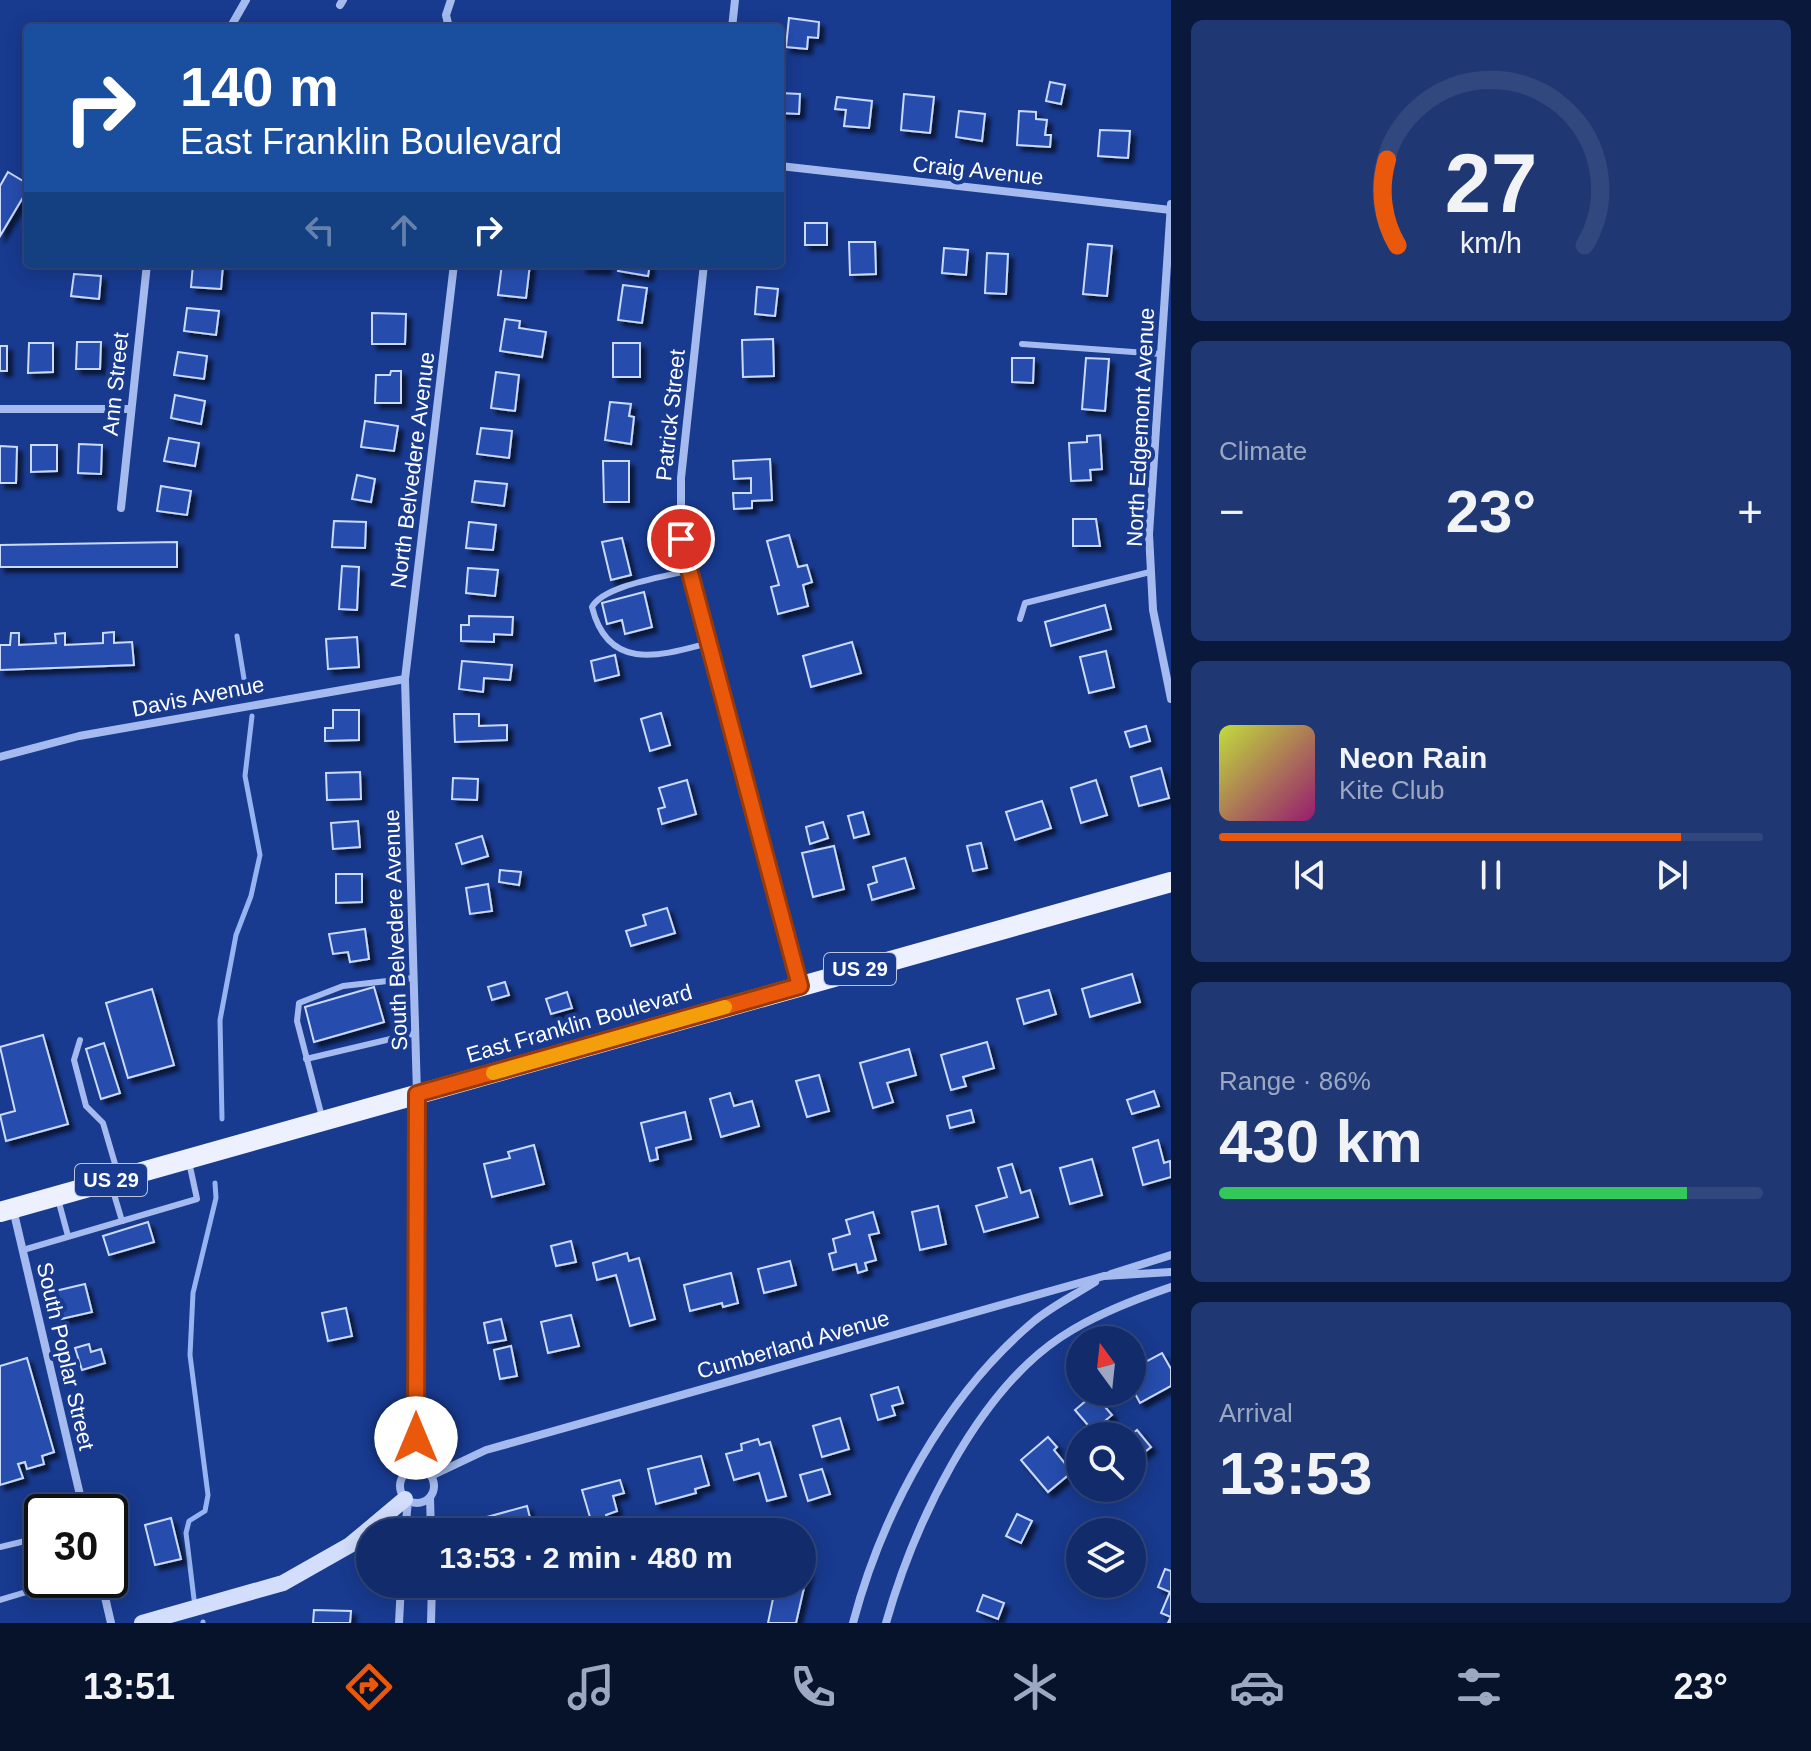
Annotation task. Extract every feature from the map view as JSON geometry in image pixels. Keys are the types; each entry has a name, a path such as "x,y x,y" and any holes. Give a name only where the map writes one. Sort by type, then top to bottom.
{"main road":[{"name":"East Franklin Boulevard","path":"6,1210 1171,882"}],"street":[{"path":"232,24 246,0"},
{"path":"448,24 446,15 451,0"},
{"path":"732,24 735,0"},
{"name":"Craig Avenue","path":"784,166 1171,210"},
{"name":"North Edgemont Avenue","path":"1171,204 1150,497 1150,572 1159,647 1171,699"},
{"name":"Ann Street","path":"121,508 147,268"},
{"name":"North Belvedere Avenue","path":"405,679 454,268"},
{"name":"Patrick Street","path":"704,268 681,478 681,539 800,986"},
{"path":"0,409 130,409"},
{"name":"Davis Avenue","path":"0,757 95,733 405,679"},
{"name":"South Belvedere Avenue","path":"405,679 417,1094 416,1469"},
{"name":"South Poplar Street","path":"6,1210 23,1250 80,1494"},
{"path":"853,1623 892,1516 946,1422 1016,1338 1036,1320 1104,1276 1171,1255"},
{"name":"Cumberland Avenue","path":"431,1476 486,1450 1104,1276 1171,1272"},
{"path":"886,1623 907,1557 944,1484 987,1414 1020,1372 1062,1337 1127,1302 1171,1287"},
{"path":"406,1518 407,1500 400,1482 406,1473 416,1469 431,1476 435,1485 430,1498 431,1518"},
{"path":"407,1500 419,1503 430,1498"},
{"path":"142,1623 283,1583 350,1545 407,1500"},
{"path":"105,1598 111,1623"},
{"path":"399,1623 400,1598"},
{"path":"431,1623 432,1598"}],"lane":[{"path":"1022,344 1161,354"},
{"path":"690,570 607,594 596,599 592,607 602,634 619,649 650,657 709,643"},
{"path":"1020,619 1025,603 1150,572"},
{"path":"323,1120 297,1021 299,1003 343,986 414,978"},
{"path":"306,1059 416,1033"},
{"path":"80,1040 74,1060 86,1106 103,1123 122,1221"},
{"path":"23,1250 197,1199 188,1159"},
{"path":"57,1196 68,1236"},
{"path":"0,1547 24,1541"},
{"path":"0,1600 24,1593"}],"building":[{"path":"789,18 819,22 818,38 808,37 807,49 786,47"},
{"path":"1050,82 1065,85 1061,104 1046,101"},
{"path":"784,93 800,94 799,114 784,113"},
{"path":"904,94 934,97 930,133 901,130"},
{"path":"837,97 872,101 869,128 844,126 846,110 835,109"},
{"path":"959,111 985,114 982,141 956,137"},
{"path":"1019,111 1036,112 1036,119 1047,120 1045,135 1051,135 1050,147 1017,145"},
{"path":"1100,130 1130,131 1128,158 1098,156"},
{"path":"8,172 24,182 24,196 0,236 0,186"},
{"path":"805,223 827,223 827,245 805,245"},
{"path":"849,242 875,242 876,274 850,275"},
{"path":"1088,244 1112,246 1107,296 1083,294"},
{"path":"944,248 968,250 966,275 942,273"},
{"path":"987,253 1008,254 1006,294 985,293"},
{"path":"193,268 223,268 221,289 191,287"},
{"path":"501,268 530,268 526,298 498,295"},
{"path":"618,268 649,268 648,276 618,271"},
{"path":"74,274 101,276 99,299 71,296"},
{"path":"623,285 647,288 642,323 618,320"},
{"path":"757,287 778,289 775,316 755,314"},
{"path":"187,308 219,311 216,335 184,331"},
{"path":"372,313 406,314 405,344 372,344"},
{"path":"505,319 520,321 519,328 546,332 542,357 500,351"},
{"path":"773,339 774,376 743,377 742,340"},
{"path":"77,342 101,342 100,369 76,369"},
{"path":"29,343 53,343 53,372 28,373"},
{"path":"613,343 640,343 640,377 613,377"},
{"path":"0,346 7,346 7,371 0,371"},
{"path":"178,352 207,356 204,379 174,375"},
{"path":"1012,358 1034,358 1033,383 1012,382"},
{"path":"1086,358 1109,359 1105,411 1082,409"},
{"path":"391,371 401,371 401,403 375,403 376,375 390,375"},
{"path":"496,372 519,375 515,411 491,408"},
{"path":"175,395 205,401 201,424 171,418"},
{"path":"610,402 631,404 629,416 634,417 631,444 605,440"},
{"path":"365,421 398,426 394,451 361,447"},
{"path":"481,428 512,431 509,458 477,454"},
{"path":"1100,435 1102,469 1090,470 1091,480 1071,481 1069,443 1087,442 1087,436"},
{"path":"169,438 199,443 195,466 164,461"},
{"path":"79,444 102,445 101,474 78,473"},
{"path":"31,445 57,445 57,471 31,472"},
{"path":"0,446 17,447 16,483 0,483"},
{"path":"770,459 772,500 752,501 752,508 734,509 733,493 751,493 751,478 734,479 733,461"},
{"path":"603,461 629,461 629,502 604,502"},
{"path":"357,475 375,479 371,502 352,499"},
{"path":"475,481 507,484 504,506 472,502"},
{"path":"161,486 191,491 187,515 157,511"},
{"path":"1073,519 1096,519 1100,546 1073,546"},
{"path":"334,521 366,522 365,548 332,547"},
{"path":"469,522 496,525 493,550 466,548"},
{"path":"789,535 798,567 807,565 812,582 803,585 808,606 778,614 771,587 779,585 767,541"},
{"path":"622,538 631,575 611,580 602,542"},
{"path":"177,542 177,567 0,567 0,545"},
{"path":"342,566 359,567 357,610 339,609"},
{"path":"468,568 498,570 495,596 466,593"},
{"path":"644,592 652,627 625,634 622,620 607,624 602,603"},
{"path":"1105,605 1111,629 1051,646 1045,622"},
{"path":"469,616 513,617 512,635 494,634 494,642 461,641 461,625 469,625"},
{"path":"114,632 114,643 132,642 134,665 0,670 0,645 10,645 11,633 19,633 19,645 56,643 55,634 65,633 65,645 103,643 103,633"},
{"path":"357,637 359,667 328,669 326,639"},
{"path":"852,642 861,673 811,687 803,656"},
{"path":"1106,651 1114,687 1089,693 1080,657"},
{"path":"615,655 619,675 595,681 591,661"},
{"path":"462,661 512,665 510,680 484,678 483,692 459,689"},
{"path":"333,710 359,710 359,740 325,741 325,728 333,728"},
{"path":"661,713 670,745 650,751 641,719"},
{"path":"454,714 479,714 479,726 507,725 507,740 455,742"},
{"path":"1146,726 1150,741 1130,747 1125,732"},
{"path":"1161,768 1169,798 1139,806 1131,777"},
{"path":"360,772 361,799 327,800 326,773"},
{"path":"453,778 478,779 477,800 452,799"},
{"path":"687,780 696,814 662,824 658,809 665,807 659,788"},
{"path":"1096,780 1107,815 1081,823 1071,788"},
{"path":"1042,801 1051,828 1015,840 1006,812"},
{"path":"863,812 869,834 854,838 848,816"},
{"path":"358,821 360,847 333,849 331,823"},
{"path":"823,822 828,838 810,844 806,827"},
{"path":"482,836 488,856 462,864 456,844"},
{"path":"981,843 987,868 973,871 967,846"},
{"path":"834,846 844,889 813,897 802,853"},
{"path":"905,858 914,888 872,900 868,885 877,882 873,867"},
{"path":"500,870 521,872 519,885 499,882"},
{"path":"336,874 362,874 362,902 336,903"},
{"path":"488,884 492,911 470,914 466,888"},
{"path":"667,908 675,933 631,946 626,931 646,925 643,915"},
{"path":"365,929 369,959 350,962 348,952 333,954 329,934"},
{"path":"1132,974 1140,1002 1090,1017 1082,989"},
{"path":"505,982 509,995 492,1000 488,987"},
{"path":"374,987 384,1022 314,1042 305,1007"},
{"path":"152,989 174,1065 128,1078 106,1003"},
{"path":"1049,990 1056,1014 1024,1024 1017,999"},
{"path":"567,992 572,1008 551,1014 546,999"},
{"path":"43,1035 68,1124 6,1141 0,1115 15,1111 0,1047"},
{"path":"987,1042 994,1068 963,1077 966,1086 951,1090 941,1055"},
{"path":"104,1043 120,1093 101,1099 86,1049"},
{"path":"909,1049 916,1075 887,1083 893,1102 873,1108 860,1063"},
{"path":"819,1075 829,1111 807,1117 796,1081"},
{"path":"1154,1091 1159,1106 1132,1114 1127,1100"},
{"path":"730,1093 734,1106 752,1101 759,1126 721,1137 710,1099"},
{"path":"971,1110 974,1122 950,1128 947,1116"},
{"path":"685,1112 691,1139 656,1148 658,1159 650,1161 641,1123"},
{"path":"1158,1140 1164,1163 1170,1161 1171,1177 1143,1185 1133,1148"},
{"path":"534,1145 544,1184 492,1197 484,1164 510,1158 508,1152"},
{"path":"1092,1159 1102,1195 1070,1204 1060,1168"},
{"path":"1012,1164 1021,1193 1030,1190 1038,1217 984,1232 976,1206 1007,1197 998,1168"},
{"path":"938,1206 946,1244 920,1250 912,1212"},
{"path":"873,1212 879,1233 869,1235 876,1260 865,1263 867,1270 858,1273 856,1264 833,1270 829,1254 836,1252 833,1239 850,1234 846,1220"},
{"path":"148,1222 154,1242 109,1255 103,1236"},
{"path":"571,1241 576,1262 556,1266 551,1246"},
{"path":"627,1253 629,1261 639,1258 655,1319 630,1326 616,1275 597,1280 593,1263"},
{"path":"790,1261 796,1285 764,1293 758,1269"},
{"path":"731,1273 738,1303 723,1307 722,1303 690,1311 684,1285"},
{"path":"85,1284 92,1312 61,1319 55,1291"},
{"path":"346,1308 352,1336 328,1341 322,1313"},
{"path":"571,1315 579,1346 548,1353 541,1322"},
{"path":"501,1319 506,1340 488,1343 484,1323"},
{"path":"89,1344 91,1352 101,1349 105,1363 82,1370 75,1348"},
{"path":"511,1346 517,1376 500,1379 494,1350"},
{"path":"1162,1353 1171,1369 1171,1386 1146,1400 1146,1362"},
{"path":"27,1358 54,1452 42,1456 44,1464 27,1469 25,1462 18,1464 23,1478 0,1485 0,1366"},
{"path":"898,1387 903,1403 892,1406 895,1415 878,1420 871,1395"},
{"path":"1080,1406 1104,1406 1112,1415 1104,1422 1085,1422 1075,1410"},
{"path":"840,1418 849,1449 822,1457 813,1426"},
{"path":"1048,1437 1066,1465 1066,1477 1048,1492 1021,1460"},
{"path":"758,1439 760,1445 770,1442 786,1496 767,1501 759,1473 734,1480 726,1454 742,1450 741,1444"},
{"path":"701,1456 709,1485 695,1489 696,1493 656,1504 648,1469"},
{"path":"822,1469 830,1494 808,1501 800,1475"},
{"path":"620,1480 624,1493 613,1496 617,1511 606,1515 607,1518 590,1518 582,1490"},
{"path":"527,1506 530,1518 487,1518"},
{"path":"1017,1514 1032,1521 1021,1543 1006,1536"},
{"path":"171,1518 181,1559 155,1565 145,1525"},
{"path":"1165,1569 1171,1571 1171,1617 1161,1613 1170,1592 1158,1587"},
{"path":"983,1595 1004,1603 998,1619 977,1611"},
{"path":"773,1598 802,1598 796,1623 768,1623"},
{"path":"314,1610 351,1611 350,1623 313,1623"}],"waterway":[{"path":"237,636 246,691"},
{"path":"222,1119 220,1020 236,935 251,896 260,855 245,776 252,716"},
{"path":"194,1599 186,1533 189,1521 205,1511 208,1495 190,1355 193,1293 216,1198 215,1183"}],"slow traffic":[{"path":"493,1073 725,1007"}],"route":[{"path":"416,1438 417,1094 800,986 681,539"}]}
